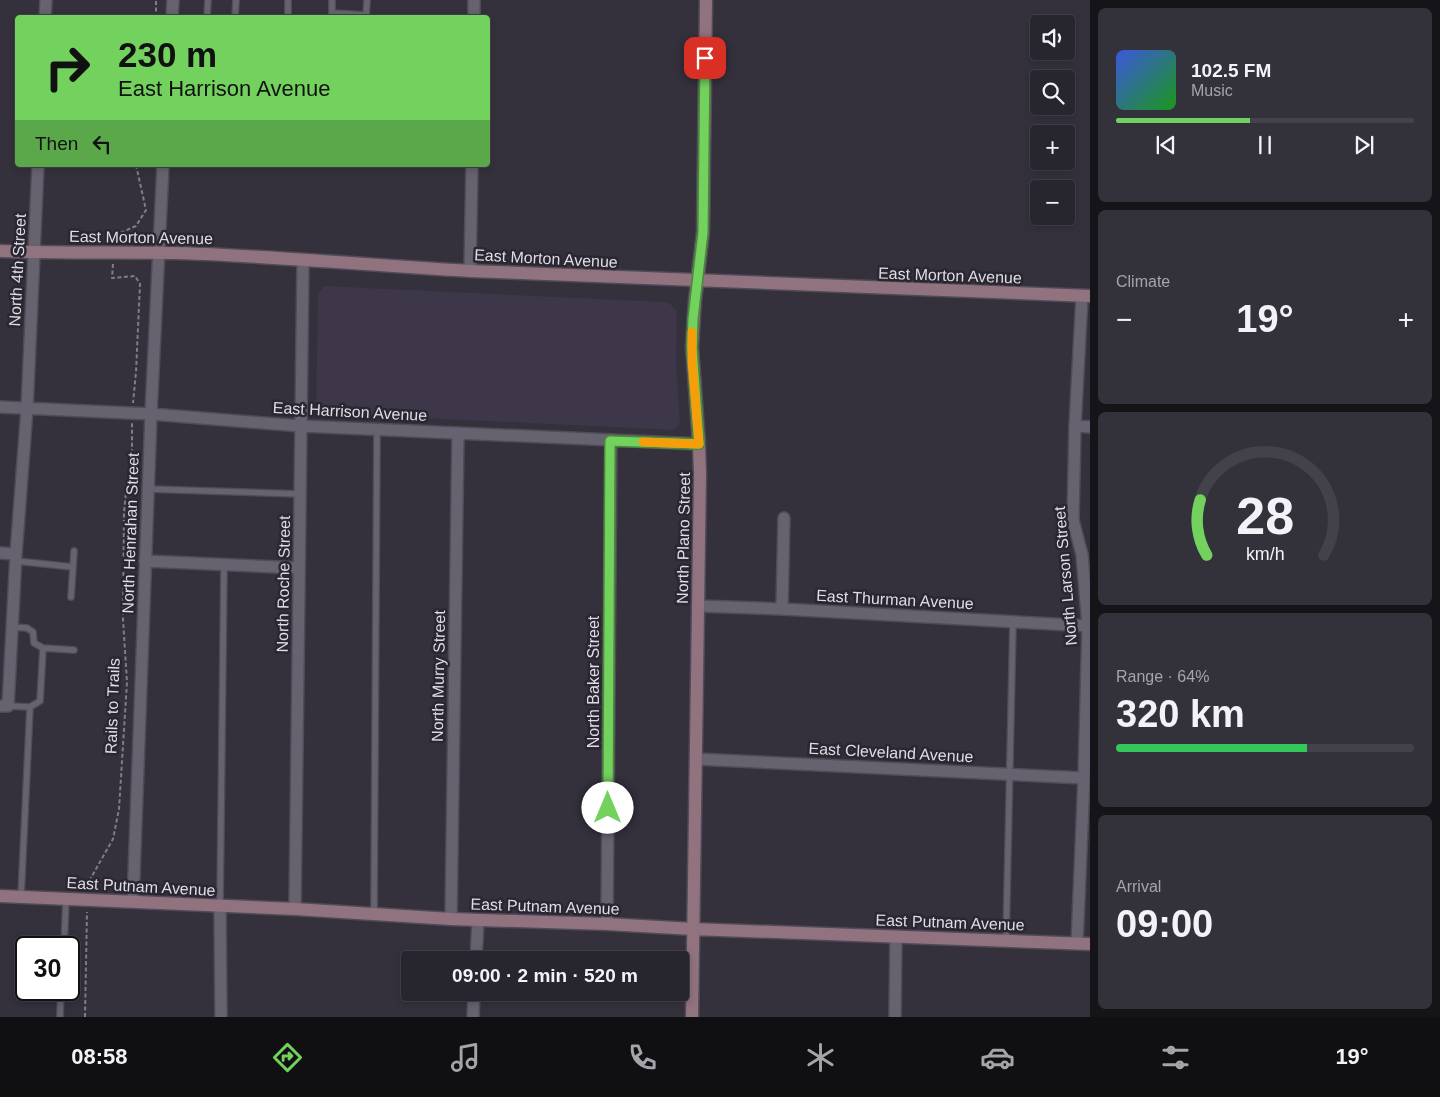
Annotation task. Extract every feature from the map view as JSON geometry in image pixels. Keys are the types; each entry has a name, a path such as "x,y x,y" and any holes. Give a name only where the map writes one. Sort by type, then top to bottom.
{"main road":[{"name":"North Plano Street","path":"692,1017 699,444 692,347 693,319 703,232 706,0"},
{"name":"East Morton Avenue","path":"0,251 158,252 253,256 402,268 1086,296"},
{"name":"East Putnam Avenue","path":"0,896 295,909 451,919 1084,944"}],"street":[{"path":"45,15 46,0"},
{"path":"172,15 173,0"},
{"path":"474,0 474,15"},
{"name":"North 4th Street","path":"4,706 12,627 27,409 38,167"},
{"name":"North Henrahan Street","path":"133,902 145,561 163,167"},
{"path":"470,271 472,167"},
{"name":"North Roche Street","path":"295,909 304,260"},
{"name":"North Larson Street","path":"1084,944 1084,778 1089,626 1082,555 1074,520 1076,426 1086,296"},
{"name":"East Harrison Avenue","path":"0,407 151,414 302,426 699,444"},
{"path":"1076,426 1090,427"},
{"name":"North Murry Street","path":"451,919 458,434"},
{"name":"North Baker Street","path":"607,924 610,441"},
{"path":"782,609 784,518"},
{"path":"0,553 16,558"},
{"path":"145,561 299,568"},
{"name":"East Thurman Avenue","path":"698,606 1089,626"},
{"name":"East Cleveland Avenue","path":"696,759 1084,778"},
{"path":"220,906 221,1017"},
{"path":"476,951 478,920"},
{"path":"895,1017 896,936"},
{"path":"473,1017 474,1001"}],"lane":[{"path":"207,15 208,0"},
{"path":"235,15 236,0"},
{"path":"288,0 288,15"},
{"path":"332,0 332,15"},
{"path":"366,15 367,0"},
{"path":"374,914 377,429"},
{"path":"148,489 300,494"},
{"path":"71,597 74,551"},
{"path":"16,558 73,567"},
{"path":"220,906 224,565"},
{"path":"1006,941 1013,622"},
{"path":"12,627 30,629 33,632 34,643 43,648 74,650"},
{"path":"4,706 30,707 40,701 43,648"},
{"path":"21,897 30,707"},
{"path":"64,936 66,900"},
{"path":"60,1017 61,1001"}],"path":[{"path":"156,0 156,15"},
{"path":"115,235 136,226 146,210 136,167"},
{"path":"113,267 112,278 135,276 140,284 136,372 132,404"},
{"name":"Rails to Trails","path":"87,891 88,883 113,839 119,809 127,682 123,619 124,514 127,482 132,461 132,425"},
{"path":"85,1017 87,913"}],"shaded area":[{"path":"324,286 663,302 670,304 677,311 676,365 680,424 674,430 316,413 318,293"}],"slow traffic":[{"path":"643,442 699,444 692,361 692,332"}],"route":[{"path":"608,808 610,441 699,444 692,347 693,319 703,232 705,58"}]}
